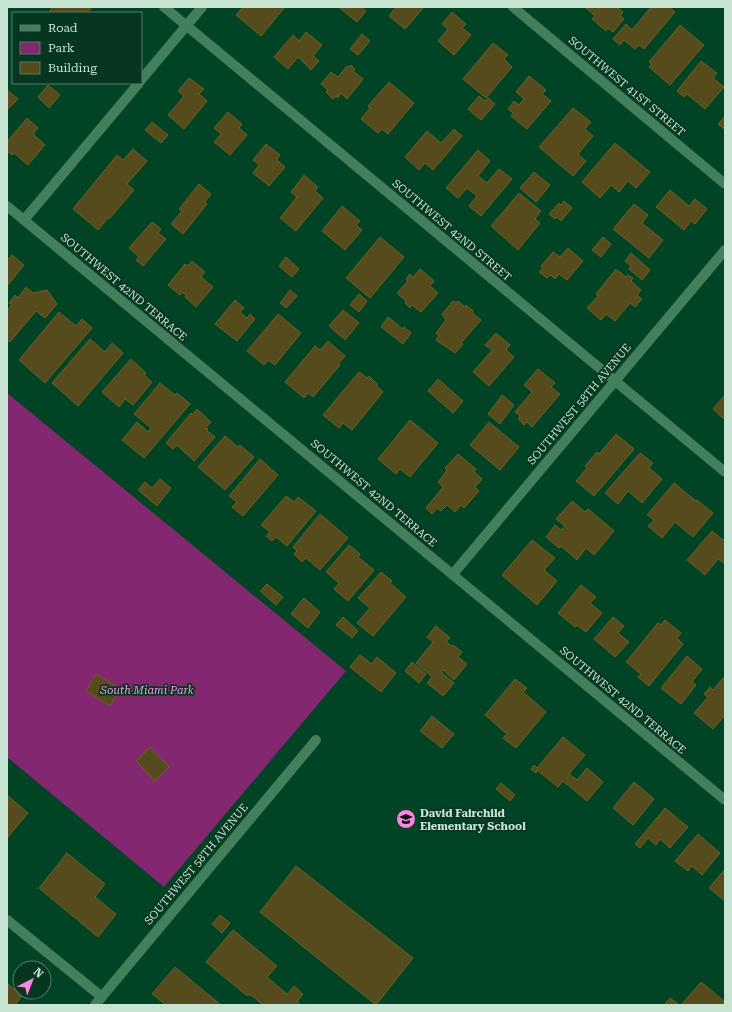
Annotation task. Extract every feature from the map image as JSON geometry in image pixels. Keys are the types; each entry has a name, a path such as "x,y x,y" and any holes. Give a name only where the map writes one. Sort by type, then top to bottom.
{"street":[{"name":"SOUTHWEST 42ND STREET","path":"164,7 725,472"},
{"path":"142,79 202,7"},
{"name":"SOUTHWEST 41ST STREET","path":"513,7 725,184"},
{"path":"24,220 138,84"},
{"name":"SOUTHWEST 42ND TERRACE","path":"7,206 725,800"},
{"name":"SOUTHWEST 58TH AVENUE","path":"453,574 725,250"},
{"name":"SOUTHWEST 58TH AVENUE","path":"94,1005 316,740"},
{"path":"7,920 102,997"}],"green space":[{"name":"South Miami Park","path":"7,393 346,671 164,887 7,757"}],"building":[{"path":"53,7 92,7 88,12 49,12"},
{"path":"243,7 285,7 261,36 236,15"},
{"path":"361,7 366,11 357,22 340,8"},
{"path":"396,7 424,7 405,29 389,16"},
{"path":"617,7 623,12 620,16 624,19 613,32 608,28 606,31 592,19 595,16 586,8"},
{"path":"651,7 669,7 675,12 644,49 639,45 635,49 624,40 620,45 613,39 626,24 632,30"},
{"path":"452,12 466,24 462,28 471,35 454,55 438,41 448,29 442,24"},
{"path":"680,25 704,45 670,85 649,67 652,64 649,62"},
{"path":"306,32 322,45 313,56 319,61 311,70 298,57 288,69 274,57 293,35 299,41"},
{"path":"362,34 370,41 358,55 350,49"},
{"path":"493,43 508,55 504,59 512,67 486,98 463,79"},
{"path":"701,61 717,73 713,78 724,87 705,109 687,94 684,97 677,91"},
{"path":"351,65 355,69 353,71 363,79 347,99 341,93 338,98 336,96 333,99 326,92 328,90 321,84 331,72 338,77 347,66 349,67"},
{"path":"529,76 546,90 542,94 551,101 527,129 511,116 513,113 508,109 514,101 519,105 524,99 516,92"},
{"path":"189,78 204,89 199,94 207,101 184,129 168,115 184,96 178,91"},
{"path":"389,82 414,103 388,134 382,129 378,133 361,119 370,108 368,106"},
{"path":"48,85 60,95 49,108 38,97"},
{"path":"7,90 18,99 7,110"},
{"path":"479,96 485,101 488,98 495,104 481,120 468,109"},
{"path":"573,108 591,122 585,129 593,136 578,154 586,161 573,176 539,147"},
{"path":"228,112 242,124 239,128 247,135 230,155 214,142 221,134 214,128"},
{"path":"725,116 725,130 718,124"},
{"path":"27,118 38,128 33,134 45,145 28,165 14,153 12,155 7,151 7,142"},
{"path":"152,122 168,135 161,143 145,130"},
{"path":"454,129 462,136 433,170 425,163 419,170 405,157 427,131 441,143"},
{"path":"615,143 650,172 636,188 628,181 619,192 611,185 600,198 582,182"},
{"path":"266,144 280,155 277,160 285,167 269,186 253,173 259,165 253,160"},
{"path":"133,149 147,161 127,184 134,190 98,230 73,209 117,155 123,160"},
{"path":"478,150 490,161 478,176 487,183 499,169 512,179 481,216 469,206 477,196 467,188 458,198 446,188"},
{"path":"534,172 550,185 536,202 520,188"},
{"path":"304,175 318,187 315,191 323,198 296,231 280,218 297,197 291,192"},
{"path":"199,184 211,194 205,202 207,204 183,234 171,224 182,211 179,209"},
{"path":"670,190 689,206 695,199 707,209 695,224 691,221 684,230 656,207"},
{"path":"519,193 541,211 535,219 540,223 518,250 491,226"},
{"path":"564,201 572,208 561,221 557,217 555,219 549,214 559,203 561,205"},
{"path":"634,204 648,215 642,223 663,240 649,258 613,229"},
{"path":"342,206 360,221 356,225 362,230 345,250 322,231"},
{"path":"152,222 161,229 158,233 166,239 143,266 136,260 139,257 129,248"},
{"path":"380,237 404,257 370,298 346,278"},
{"path":"603,237 611,244 601,257 592,250"},
{"path":"568,248 583,261 567,280 559,274 555,279 551,275 547,278 539,272 543,268 541,266 553,252 560,257"},
{"path":"631,253 650,270 642,280 629,269 631,266 625,261"},
{"path":"12,255 24,265 7,286 7,257 9,259"},
{"path":"286,257 299,269 292,277 279,266"},
{"path":"192,261 205,272 201,277 213,287 196,307 185,297 186,295 182,292 180,295 168,285 185,264 188,266"},
{"path":"420,269 434,281 430,286 438,293 421,312 412,305 410,308 405,303 406,301 397,293 408,281 406,279 410,274 413,277"},
{"path":"616,269 626,277 628,275 633,278 631,281 641,290 637,295 642,299 635,307 630,303 615,321 606,314 601,320 587,308 598,296 596,294"},
{"path":"26,287 33,293 47,290 57,304 45,318 36,311 10,342 7,340 7,311 12,305 9,303 15,295 18,298"},
{"path":"290,290 297,296 286,308 280,303"},
{"path":"359,294 367,301 359,312 350,305"},
{"path":"235,300 244,308 240,312 247,318 250,314 255,319 237,341 215,324"},
{"path":"453,301 456,303 458,301 465,307 466,305 473,311 472,313 481,320 461,343 463,344 455,353 436,340 439,336 436,333 446,320 442,314"},
{"path":"343,310 359,323 345,340 329,326"},
{"path":"59,312 76,326 82,319 92,328 45,383 19,360"},
{"path":"278,314 301,333 275,365 268,360 264,365 247,351"},
{"path":"388,317 403,329 404,327 411,333 403,344 381,327"},
{"path":"496,333 510,345 506,350 514,357 489,386 473,372 492,350 485,345"},
{"path":"90,339 105,352 112,343 123,353 78,406 52,383"},
{"path":"328,341 345,356 338,364 340,365 313,397 308,393 304,398 285,382 315,346 320,350"},
{"path":"131,359 146,373 144,375 152,382 133,405 125,399 119,407 102,392"},
{"path":"538,369 555,383 551,387 560,394 532,427 527,422 524,425 518,419 520,416 515,412 532,392 524,385"},
{"path":"359,372 367,378 369,376 383,392 352,430 343,423 339,428 323,415"},
{"path":"438,379 463,401 453,413 428,391"},
{"path":"160,383 175,395 177,393 190,404 144,458 122,440 137,422 148,432 151,428 134,414"},
{"path":"502,395 514,405 500,424 488,414"},
{"path":"724,396 725,397 725,420 713,409"},
{"path":"197,409 211,422 206,427 208,429 206,430 215,437 194,461 177,445 173,449 166,443 191,413 192,415"},
{"path":"410,420 438,443 410,477 400,469 396,474 378,459"},
{"path":"489,422 519,447 500,470 470,445"},
{"path":"616,434 634,449 594,496 576,481 587,468 585,466 597,452 599,454"},
{"path":"225,436 238,447 240,445 254,457 225,490 198,467"},
{"path":"640,453 653,463 649,468 662,479 642,503 628,491 618,504 605,493"},
{"path":"458,454 476,469 474,472 482,479 475,487 479,491 464,508 461,505 455,512 447,505 441,511 437,508 432,514 426,508 443,487 438,482 447,470 445,468"},
{"path":"260,459 278,475 243,516 232,507 237,502 229,496"},
{"path":"160,479 171,488 157,506 138,490 145,482 152,488"},
{"path":"674,483 713,513 693,537 675,522 662,538 648,526 654,520 647,515"},
{"path":"286,496 294,502 298,497 316,511 287,546 276,537 272,541 266,536 270,532 261,525"},
{"path":"572,501 585,512 588,509 614,531 594,555 586,548 577,560 561,546 559,548 546,537 555,525 561,530 565,526 556,519"},
{"path":"320,514 348,538 320,570 306,558 302,562 294,554 297,551 293,547"},
{"path":"712,531 723,540 725,538 725,564 718,559 705,575 687,560"},
{"path":"532,540 555,558 544,570 557,581 537,605 502,575"},
{"path":"349,545 360,554 358,557 374,570 348,601 334,589 339,583 326,572"},
{"path":"381,572 392,581 390,583 406,597 373,636 357,623 370,608 358,598"},
{"path":"267,584 283,597 276,605 260,591"},
{"path":"581,585 596,597 590,603 602,613 586,632 577,625 575,627 558,613"},
{"path":"304,598 320,612 308,628 291,614"},
{"path":"343,617 358,631 352,638 336,625"},
{"path":"613,617 624,626 618,633 629,642 615,657 594,639"},
{"path":"665,620 681,633 677,638 683,644 649,686 638,677 641,674 626,662 658,623 661,625"},
{"path":"436,626 450,638 446,642 462,652 458,657 467,664 454,680 443,670 441,672 454,683 443,696 427,683 432,677 416,663 433,642 427,637"},
{"path":"360,655 372,664 377,657 396,673 381,692 350,667"},
{"path":"687,656 702,669 692,682 696,685 681,704 661,688"},
{"path":"412,662 426,674 419,683 405,671"},
{"path":"96,674 120,689 110,706 86,691"},
{"path":"725,676 725,715 713,729 694,713 708,697 704,694 710,687 713,690"},
{"path":"515,679 527,688 523,692 546,712 516,748 503,738 507,734 485,715"},
{"path":"432,716 454,734 442,748 420,731"},
{"path":"563,737 585,755 569,774 577,780 587,768 603,782 587,801 563,781 558,787 537,770 536,773 531,769 534,765 537,768"},
{"path":"150,747 169,767 155,781 136,761"},
{"path":"634,782 654,799 633,825 613,808"},
{"path":"501,783 515,795 510,801 496,789"},
{"path":"7,795 28,813 7,838"},
{"path":"665,808 688,827 670,848 660,839 656,845 648,838 640,848 635,844"},
{"path":"698,834 720,853 702,875 692,866 688,871 675,861"},
{"path":"67,853 105,884 95,897 116,914 98,937 39,888"},
{"path":"296,866 413,958 376,1005 260,912"},
{"path":"725,869 725,901 709,888"},
{"path":"220,915 230,923 222,933 212,924"},
{"path":"233,930 277,966 267,977 287,994 294,986 303,994 297,1002 301,1005 263,1005 251,995 246,995 206,962"},
{"path":"175,967 221,1005 166,1005 152,994"},
{"path":"701,982 725,1002 725,1005 681,1005"},
{"path":"8,984 12,987 12,1000 19,1000 15,1005 7,1005"},
{"path":"670,998 680,1005 664,1005"}],"place":[{"name":"David Fairchild Elementary School","path":"406,819"}]}
